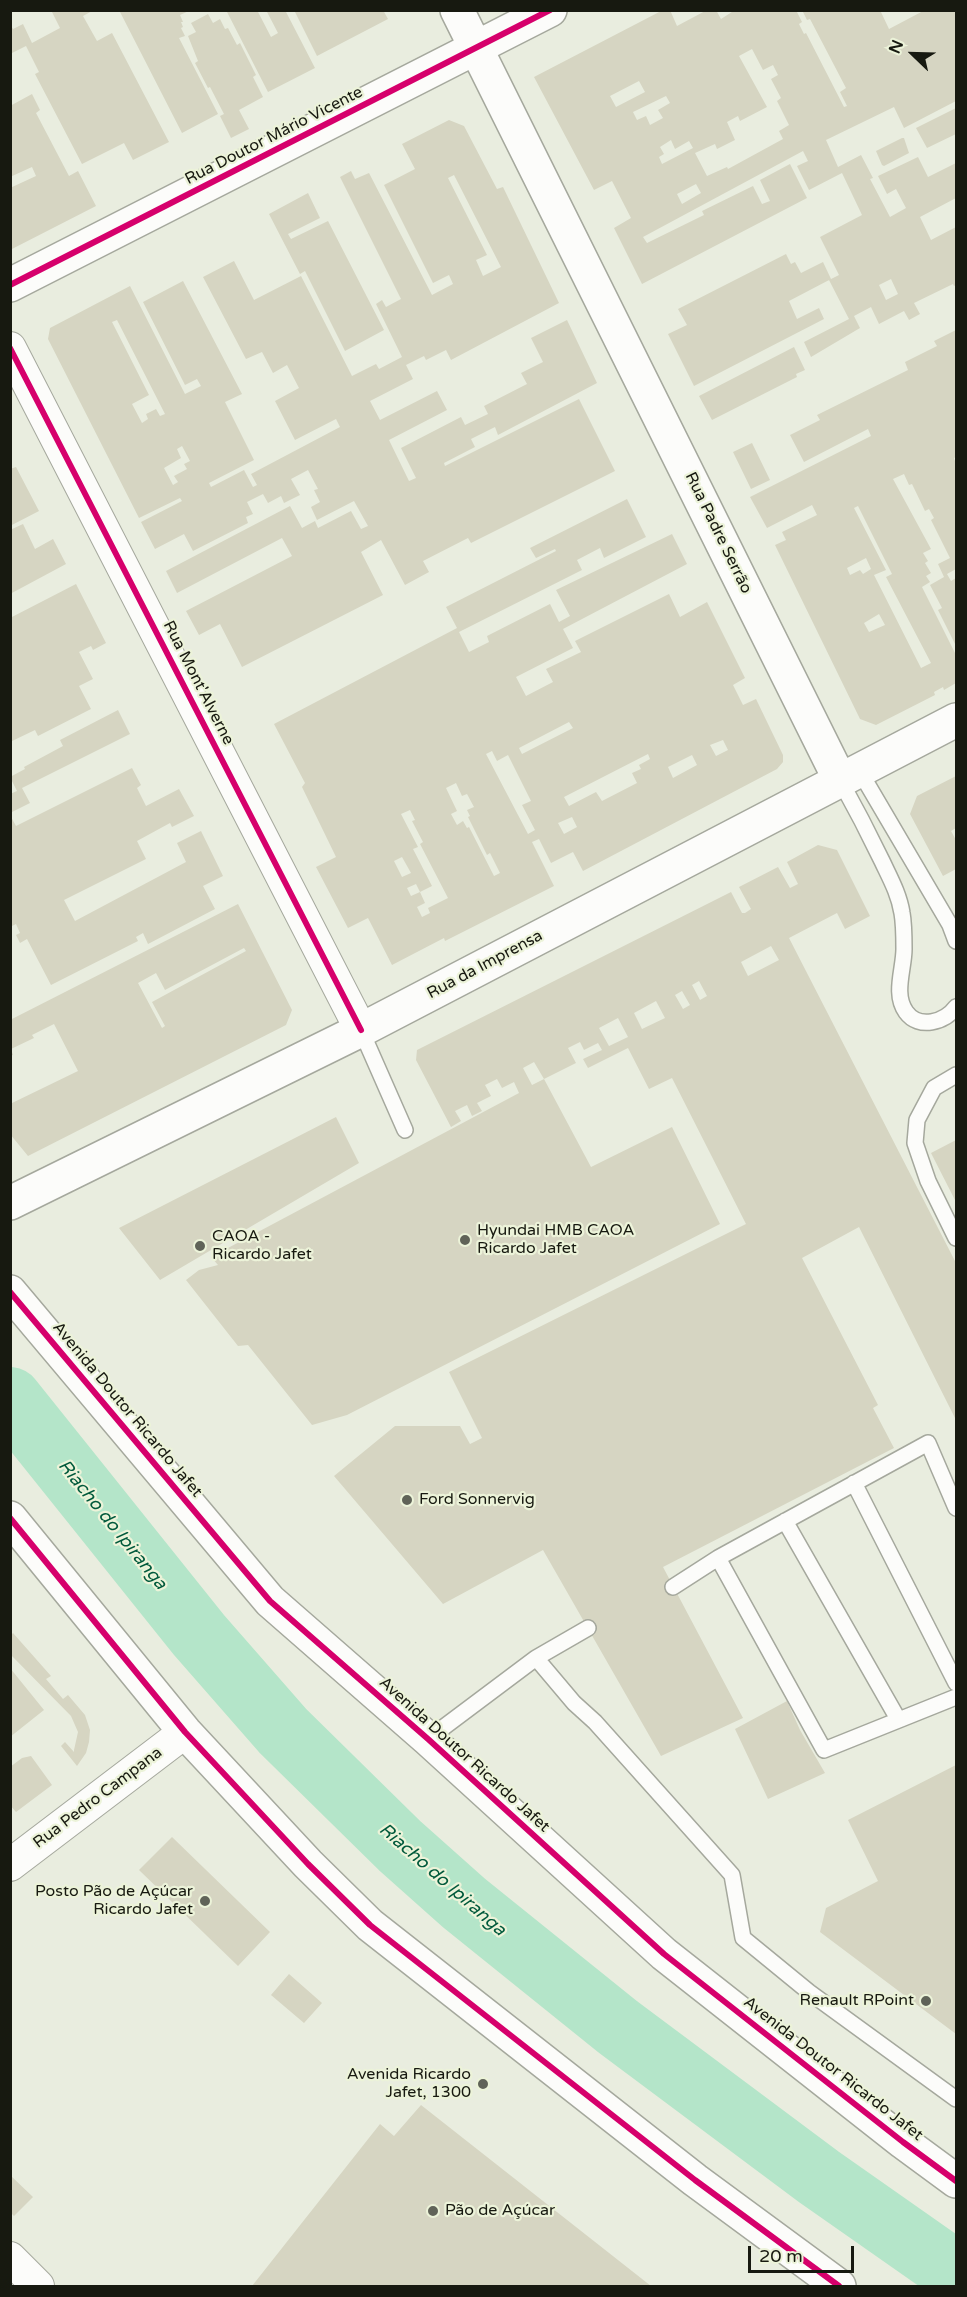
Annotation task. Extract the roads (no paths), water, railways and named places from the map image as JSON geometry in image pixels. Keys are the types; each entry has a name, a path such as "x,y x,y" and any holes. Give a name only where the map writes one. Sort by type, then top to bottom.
{"street":[{"name":"Rua Padre Serrão","path":"457,10 850,775"},
{"name":"Rua Doutor Mário Vicente","path":"10,285 550,10"},
{"name":"Rua Mont'Alverne","path":"10,348 361,1030"},
{"name":"Rua da Imprensa","path":"10,1203 361,1030 957,720"},
{"name":"Avenida Doutor Ricardo Jafet","path":"10,1292 270,1601 428,1739 664,1954 903,2142 957,2181"},
{"path":"10,1518 185,1732 309,1864 370,1925 695,2180 839,2286"},
{"name":"Rua Pedro Campana","path":"10,1864 185,1732"},
{"path":"10,2258 38,2286"}],"lane":[{"name":"Rua Padre Serrão","path":"850,775 953,923 957,941"},
{"name":"Rua Padre Serrão","path":"850,775 864,821 897,893 902,913 904,951 899,990 901,1005 912,1019 921,1022 942,1020 957,1007"},
{"name":"Rua Mont'Alverne","path":"361,1030 405,1130"},
{"path":"957,1075 934,1088 917,1120 915,1143 928,1181 957,1238"},
{"path":"673,1587 718,1558 928,1443 957,1508"},
{"path":"854,1483 957,1683"},
{"path":"785,1521 898,1719"},
{"path":"718,1558 824,1750 957,1697"},
{"path":"428,1739 536,1658 588,1628"},
{"path":"536,1658 573,1703 595,1722 732,1875 743,1938 809,1992 957,2099"}],"waterway":[{"name":"Riacho do Ipiranga","path":"10,1399 199,1635 283,1731 400,1846 464,1903 618,2027 819,2177 956,2273"}],"place":[{"name":"Hyundai HMB CAOA Ricardo Jafet","path":"465,1240"},
{"name":"CAOA - Ricardo Jafet","path":"200,1246"},
{"name":"Ford Sonnervig","path":"407,1500"},
{"name":"Posto Pão de Açúcar Ricardo Jafet","path":"205,1901"},
{"name":"Renault RPoint","path":"926,2001"},
{"name":"Avenida Ricardo Jafet, 1300","path":"483,2084"},
{"name":"Pão de Açúcar","path":"433,2211"}]}
